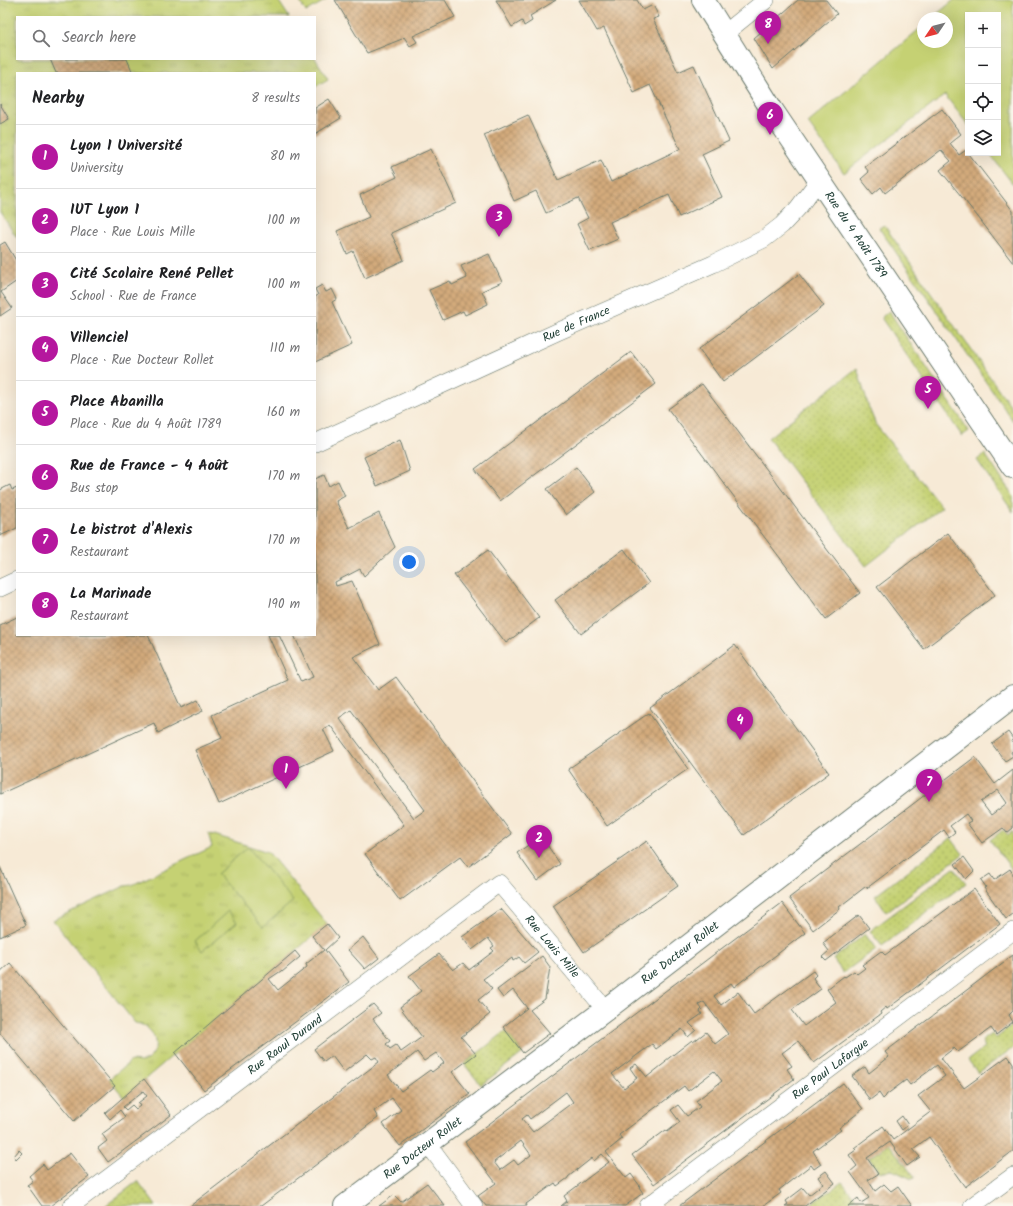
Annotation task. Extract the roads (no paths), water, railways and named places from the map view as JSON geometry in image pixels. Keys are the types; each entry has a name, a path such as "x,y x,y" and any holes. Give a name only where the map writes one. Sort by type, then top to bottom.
{"street":[{"name":"Rue du 4 Août 1789","path":"703,0 772,110 1013,467"},
{"path":"724,34 766,0"},
{"name":"Rue de France","path":"316,443 557,332 713,264 764,239 782,225 798,208 819,180"},
{"path":"0,588 16,580"},
{"name":"Rue Docteur Rollet","path":"345,1206 1013,696"},
{"name":"Rue Louis Mille","path":"499,883 605,1009"},
{"name":"Rue Raoul Durand","path":"71,1206 499,883"},
{"name":"Rue Paul Lafargue","path":"648,1206 1013,931"},
{"path":"428,1144 474,1206"},
{"path":"972,1206 1013,1176"}],"place":[{"name":"La Marinade","path":"768,44"},
{"name":"Rue de France - 4 Août","path":"770,135"},
{"name":"Cité Scolaire René Pellet","path":"499,237"},
{"name":"Place Abanilla","path":"928,409"},
{"name":"Villenciel","path":"740,740"},
{"name":"Lyon 1 Université","path":"286,789"},
{"name":"Le bistrot d'Alexis","path":"929,802"},
{"name":"IUT Lyon 1","path":"539,858"}]}
